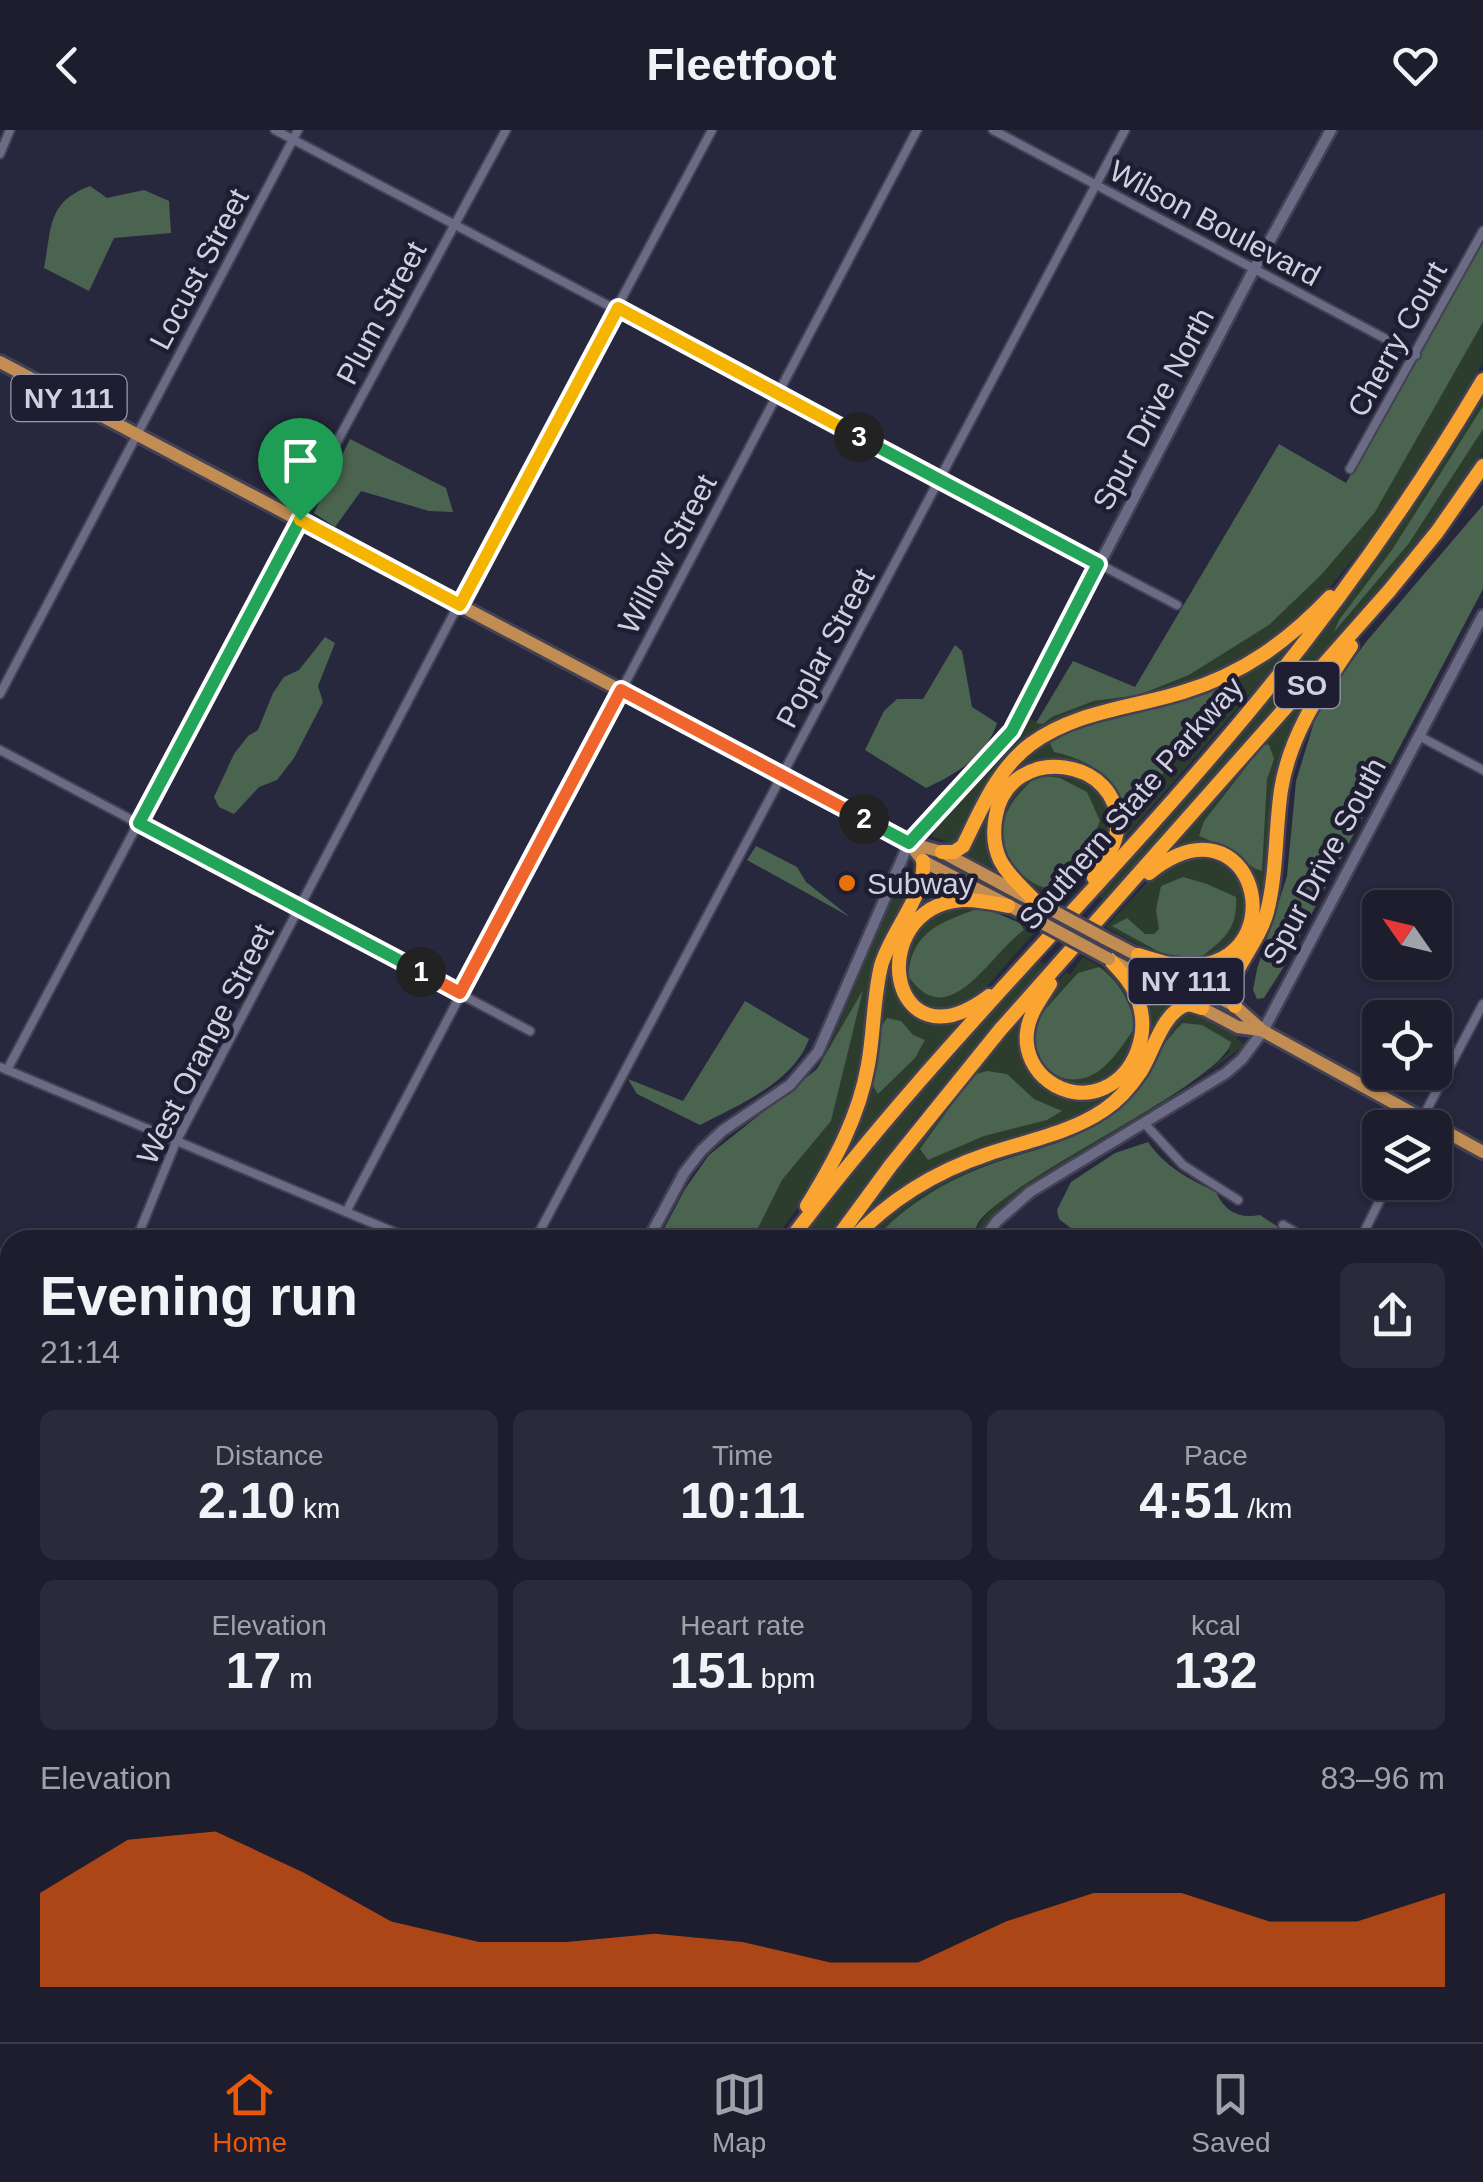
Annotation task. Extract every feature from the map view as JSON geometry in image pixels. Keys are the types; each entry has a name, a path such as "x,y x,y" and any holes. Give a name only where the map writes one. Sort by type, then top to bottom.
{"highway":[{"name":"Southern State Parkway","path":"796,1230 902,1103 1240,722 1369,557 1448,440 1483,380"},
{"name":"Southern State Parkway","path":"844,1230 946,1094 1389,591 1483,466"},
{"path":"942,852 954,852 963,846 992,789 1030,745 1083,717 1182,693 1246,666 1300,628 1369,557"},
{"path":"1234,1006 1229,988 1256,940 1269,904 1282,787 1295,739 1322,689 1389,591"},
{"path":"1042,904 1007,872 999,858 994,840 998,806 1006,790 1020,776 1037,767 1070,766 1086,772 1110,796 1117,829 1112,849 1074,911"},
{"path":"1121,896 1161,864 1191,849 1224,855 1237,864 1254,892 1249,928 1228,954 1196,966 1138,956"},
{"path":"794,1230 825,1176 859,1102 869,1064 881,965 921,882 923,860"},
{"path":"1008,906 959,900 926,915 911,929 902,946 897,979 914,1005 942,1017 957,1016 972,1008 1017,974"},
{"path":"1068,955 1026,1030 1031,1061 1053,1085 1068,1092 1103,1089 1119,1078 1138,1051 1142,1034 1139,1002 1109,959"},
{"path":"863,1230 890,1205 936,1176 1105,1110 1140,1073 1174,1011 1188,1004 1202,1008"}],"main road":[{"name":"NY 111","path":"0,362 909,843 942,852 1234,1006 1263,1031 1397,1110"},
{"name":"NY 111","path":"909,843 923,860 1008,906 1238,1027 1263,1031"},
{"name":"NY 111","path":"1452,1138 1483,1152"}],"street":[{"path":"0,154 10,130"},
{"path":"275,130 295,134 1177,605"},
{"name":"Plum Street","path":"4,1069 139,823 300,520 338,440 506,130"},
{"name":"West Orange Street","path":"140,1230 176,1142 712,130"},
{"name":"Willow Street","path":"346,1212 918,130"},
{"name":"Wilson Boulevard","path":"994,130 1416,355"},
{"name":"Poplar Street","path":"540,1230 1125,130"},
{"name":"Spur Drive North","path":"653,1230 684,1173 702,1150 722,1131 790,1086 812,1061 909,843 1012,731 1331,130"},
{"name":"Locust Street","path":"0,694 295,134"},
{"name":"Cherry Court","path":"1350,469 1483,231"},
{"name":"Spur Drive South","path":"990,1230 1030,1192 1242,1060 1263,1031 1483,616"},
{"path":"1420,736 1483,770"},
{"path":"0,750 530,1032"},
{"path":"1426,1110 1483,1004"},
{"path":"4,1069 389,1230"},
{"path":"1144,1124 1184,1165 1238,1200"},
{"path":"1365,1230 1380,1200"},
{"path":"1283,1224 1292,1230"}],"green space":[{"path":"90,186 107,198 144,190 169,201 171,233 114,238 89,291 44,268 59,208 76,192"},
{"path":"1483,243 1483,322 1375,512 1321,575 1269,625 1189,675 1139,695 1094,701 1043,724 1036,723 1073,661 1135,687 1279,444 1346,483"},
{"path":"1483,322 1483,362 1446,427 1386,519 1310,611 1281,637 1218,675 1025,743 957,846 932,836 936,826 1006,753 1030,719 1043,724 1094,701 1140,695 1189,675 1269,625 1315,580"},
{"path":"1483,394 1483,452 1419,545 1104,900 1097,894 1251,718 1360,584"},
{"path":"1483,406 1483,429 1409,543 1334,632 1392,550"},
{"path":"350,439 446,488 453,512 429,511 361,491 335,527 314,513"},
{"path":"1483,505 1483,589 1283,968 1264,998 1257,999 1253,990 1257,969 1287,876 1296,781 1319,706 1366,642"},
{"path":"325,637 335,643 318,686 323,702 294,758 277,780 259,787 234,814 219,807 214,797 234,754 258,730 284,677 299,670"},
{"path":"955,645 962,651 972,707 997,723 978,754 926,788 865,750 884,711 897,699 923,699"},
{"path":"1284,645 1287,650 1279,661 1118,846 1111,791 1053,762 1028,767 998,792 1000,869 993,875 962,856 961,852 1012,768 1041,743 1064,729 1170,701"},
{"path":"1221,688 1223,693 1195,738 1132,800 1120,799 1102,774 1075,758 1054,752 1050,743 1081,726"},
{"path":"1302,700 1306,705 1261,915 1223,990 1217,991 1180,975 1182,970 1203,968 1219,961 1249,935 1241,867 1179,848 1177,843"},
{"path":"1264,744 1269,745 1274,759 1267,779 1262,871 1199,836 1204,821"},
{"path":"1036,773 1083,777 1098,791 1110,819 1107,842 1095,864 1060,903 1023,876 1001,843 998,825 1003,807 1015,790"},
{"path":"1038,775 1060,778 1087,792 1100,821 1088,849 1060,870 1051,889 1032,882 1015,867 1003,837 1005,818 1012,804"},
{"path":"756,846 797,867 806,882 850,917 747,860"},
{"path":"1196,855 1232,870 1246,897 1242,928 1222,952 1209,959 1181,960 1148,949 1106,927 1162,866"},
{"path":"906,866 920,872 880,955 855,1100 840,1138 781,1230 757,1230 782,1180 831,1120 861,994 827,1052"},
{"path":"939,873 993,901 963,896 919,923 898,940 890,971 896,992 908,1010 925,1020 955,1021 957,1025 848,1154 843,1150 888,955 928,874"},
{"path":"1183,877 1236,897 1235,917 1228,932 1200,958 1163,954 1112,926 1127,918 1145,934 1154,934 1159,929 1156,910 1161,886"},
{"path":"973,904 1036,931 975,1000 938,1014 909,998 902,963 904,946 909,935 927,920"},
{"path":"982,907 1020,923 1024,930 968,985 938,997 923,992 908,976 923,937"},
{"path":"1083,957 1128,988 1137,1034 1134,1049 1115,1075 1096,1087 1076,1089 1057,1081 1034,1063 1033,1032 1036,1013 1046,996"},
{"path":"1038,960 1046,965 916,1117 833,1230 809,1230 905,1110"},
{"path":"1099,967 1123,993 1136,1026 1100,1070 1080,1079 1064,1078 1039,1065 1031,1042 1041,1014 1078,973"},
{"path":"1145,981 1175,1003 1140,1064 1107,1102 1078,1120 972,1155 871,1215 867,1211 935,1118 1018,1020 1027,1068 1043,1086 1055,1091 1086,1098 1139,1057 1137,988"},
{"path":"863,990 831,1121 782,1180 757,1230 663,1230 709,1155 817,1069"},
{"path":"745,1001 809,1039 801,1055 778,1080 700,1125 637,1094 628,1079 683,1101"},
{"path":"1188,1009 1238,1036 1243,1044 1160,1106 1001,1206 982,1230 977,1230 988,1213 1016,1188 1169,1097 1230,1051 1173,1032 1131,1094 1101,1122 1073,1137 961,1176 914,1204 883,1230 871,1230 910,1196 960,1169 1103,1115 1177,1012"},
{"path":"887,1018 901,1021 913,1035 925,1040 915,1058 878,1094 868,1078 880,1028"},
{"path":"1183,1023 1202,1025 1231,1042 1220,1059 1195,1080 1036,1177 1003,1200 975,1230 883,1230 946,1184 1099,1123 1123,1104"},
{"path":"987,1071 1007,1074 1034,1099 1062,1111 1047,1120 984,1136 928,1160 920,1149 973,1075"},
{"path":"1148,1142 1170,1166 1216,1192 1234,1212 1260,1215 1283,1230 1073,1230 1059,1219 1057,1210 1071,1182 1115,1153"}],"place":[{"name":"Subway","path":"847,883"}],"route":[{"path":"618,308 1098,564 1012,731 909,843 621,690 460,993 139,823 300,520 460,605 618,308"}]}
